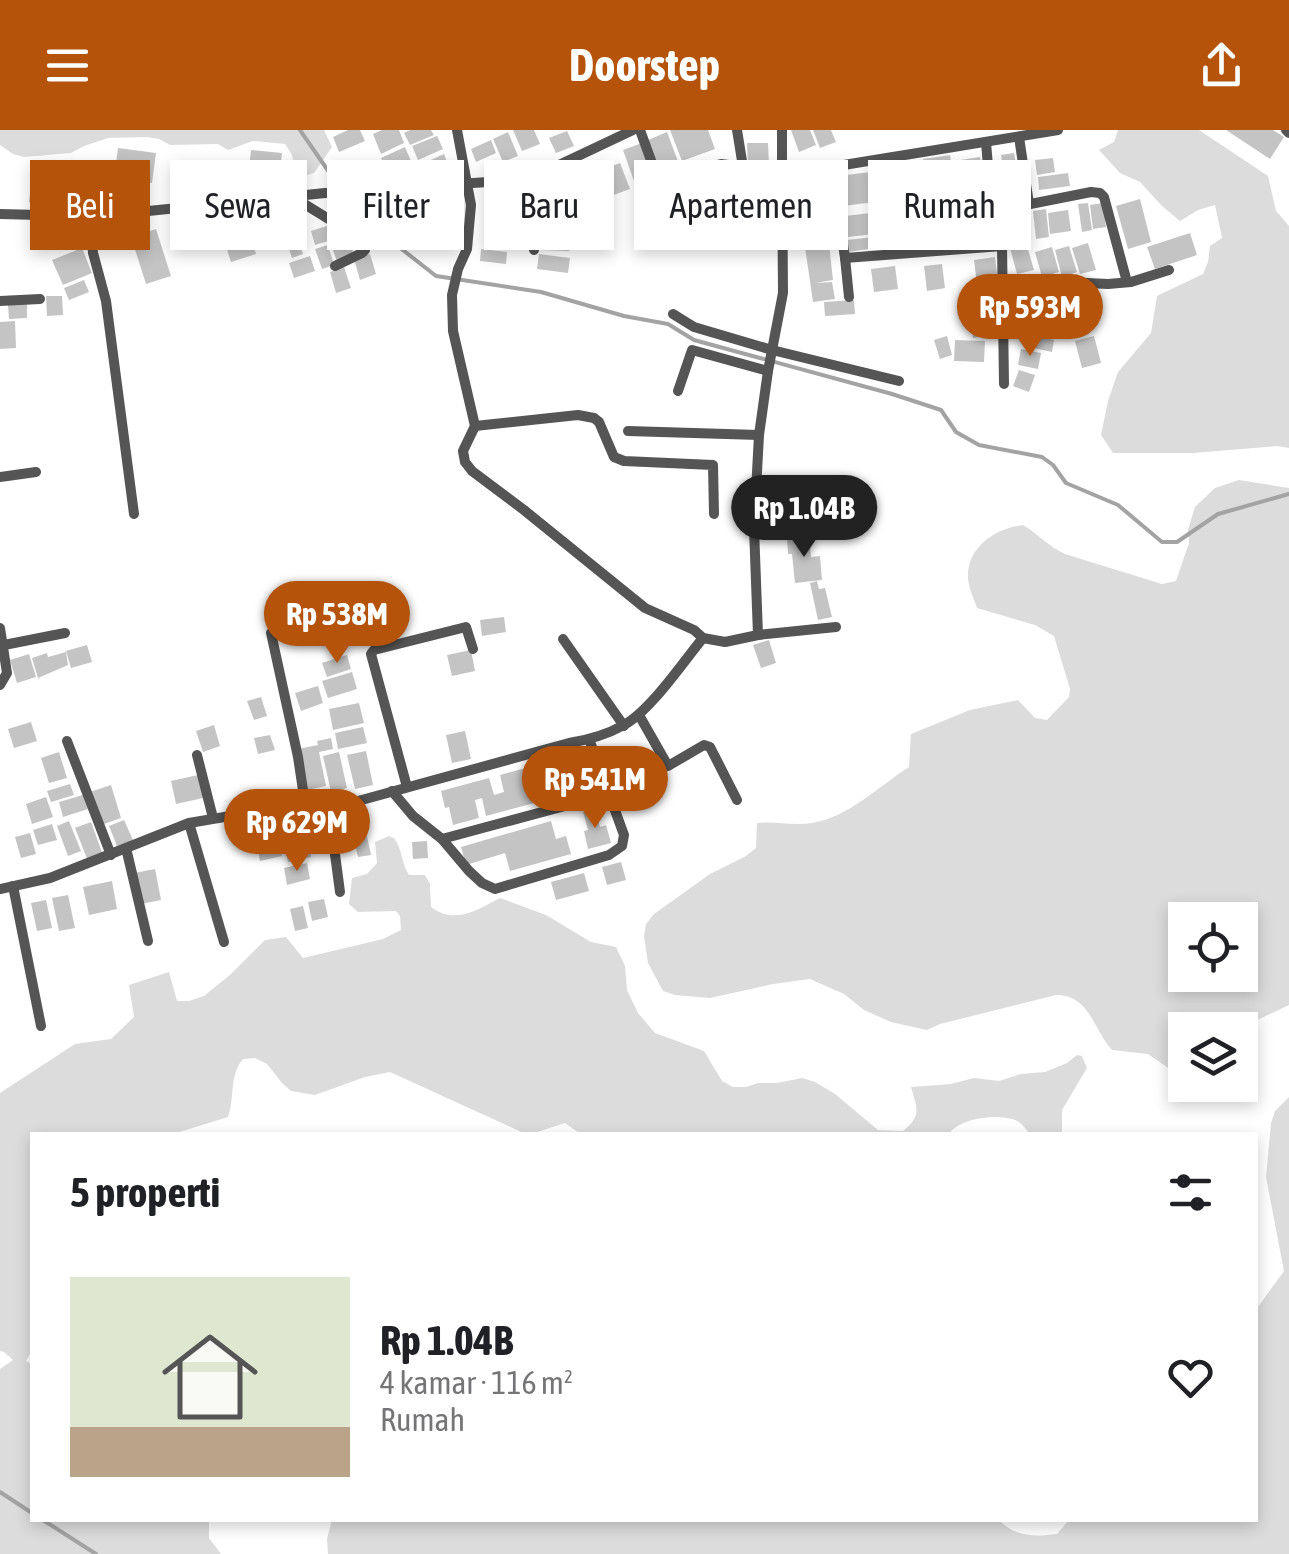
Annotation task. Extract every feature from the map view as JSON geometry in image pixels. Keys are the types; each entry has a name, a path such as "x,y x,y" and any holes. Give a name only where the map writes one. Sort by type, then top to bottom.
{"street":[{"path":"457,130 471,204 467,249 452,294 452,331 475,426 463,452 465,462 645,608 703,638 725,642 836,627"},
{"path":"571,160 637,130 649,160"},
{"path":"737,130 742,160"},
{"path":"782,130 782,160"},
{"path":"848,165 1054,131"},
{"path":"1018,136 1022,160"},
{"path":"986,142 987,160"},
{"path":"307,195 484,183"},
{"path":"1031,204 1100,193 1127,282"},
{"path":"307,206 364,241 366,248 362,253 335,266"},
{"path":"0,214 30,215"},
{"path":"93,250 106,300 134,514"},
{"path":"758,636 754,528 759,435 783,293 783,250"},
{"path":"844,250 850,296"},
{"path":"845,258 950,250"},
{"path":"1002,250 1004,384"},
{"path":"1004,279 1108,284 1169,270"},
{"path":"0,301 40,299"},
{"path":"673,314 694,328 899,381"},
{"path":"678,392 692,350 768,368"},
{"path":"475,426 578,416 594,418 614,457 624,461 712,465 714,514"},
{"path":"628,430 759,435"},
{"path":"0,476 36,472"},
{"path":"407,787 371,654 374,650 466,627 473,650"},
{"path":"0,628 7,673 0,685"},
{"path":"4,645 66,633"},
{"path":"272,634 306,810"},
{"path":"563,638 624,726"},
{"path":"0,888 50,878 190,823 242,814 329,809 589,739 624,726 639,714 703,638"},
{"path":"639,714 668,766 704,745 710,747 737,800"},
{"path":"392,791 469,871 495,889 609,855 622,846 624,835 589,739"},
{"path":"67,740 111,855"},
{"path":"197,755 213,818"},
{"path":"442,839 609,794"},
{"path":"329,809 340,892"},
{"path":"190,823 224,942"},
{"path":"126,848 148,941"},
{"path":"13,886 41,1026"}],"shaded area":[{"path":"0,130 324,130 332,147 314,173 307,175 307,160 293,160 285,144 253,141 228,150 218,144 170,145 147,137 108,138 71,153 24,157 0,145"},
{"path":"1118,130 1199,130 1268,176 1276,211 1289,226 1289,448 1113,453 1101,435 1118,372 1151,333 1157,296 1203,274 1210,246 1222,238 1215,205 1180,221 1140,182 1120,173 1099,150 1114,142"},
{"path":"1239,480 1289,488 1289,1005 1258,1020 1258,1012 1168,1012 1168,1068 1148,1054 1112,1050 1084,1007 1056,995 927,1030 891,1022 810,979 710,998 663,991 648,963 646,924 710,874 756,848 757,823 805,824 839,814 909,767 911,734 970,710 1018,700 1035,718 1047,720 1069,697 1054,636 1035,625 977,608 969,585 969,566 985,541 1003,530 1023,525 1065,554 1162,584 1176,581 1189,543 1188,530 1195,507 1215,488"},
{"path":"394,838 409,875 425,875 430,884 431,907 440,912 466,914 500,898 546,915 591,942 616,947 625,966 627,990 638,1013 655,1033 704,1051 722,1081 733,1087 802,1078 835,1094 878,1130 903,1131 916,1111 911,1087 974,1078 999,1081 1045,1072 1077,1055 1082,1056 1087,1068 1062,1110 1062,1132 1028,1132 1018,1121 997,1117 963,1123 951,1132 578,1132 565,1123 537,1132 521,1132 390,1072 315,1095 291,1091 267,1064 255,1058 243,1059 239,1065 228,1117 179,1132 30,1132 30,1354 26,1361 30,1363 30,1522 209,1522 209,1538 221,1554 0,1554 0,1369 13,1360 0,1351 0,1093 75,1044 111,1039 134,1017 129,985 169,972 177,1001 189,1001 204,996 265,940 286,937 303,958 383,939 401,930 396,911 358,912 349,904 352,878 367,874 377,863 375,842"},
{"path":"1289,1097 1289,1554 328,1554 331,1522 1001,1522 1018,1533 1040,1535 1057,1534 1067,1522 1258,1522 1258,1307 1284,1271 1266,1177 1275,1111"}],"building":[{"path":"348,130 360,130 365,141 339,152 333,137"},
{"path":"399,130 404,143 381,154 373,134"},
{"path":"431,130 434,135 410,145 404,133"},
{"path":"513,130 534,130 540,144 522,151"},
{"path":"670,130 708,130 715,149 682,160"},
{"path":"791,130 810,130 816,145 799,152"},
{"path":"813,130 831,130 836,142 820,148"},
{"path":"1226,130 1273,130 1284,137 1270,159"},
{"path":"567,131 574,146 556,153 549,138"},
{"path":"508,132 518,156 502,160 493,139"},
{"path":"667,132 678,160 655,160 648,140"},
{"path":"437,136 443,149 418,160 412,146"},
{"path":"491,140 496,153 476,162 471,149"},
{"path":"642,143 648,160 634,160 634,181 623,150"},
{"path":"747,143 768,143 769,160 748,160"},
{"path":"405,147 411,160 382,160"},
{"path":"118,148 156,153 152,183 150,160 116,160"},
{"path":"251,150 282,153 281,160 250,160"},
{"path":"1014,153 1015,160 1002,160 1001,155"},
{"path":"950,155 951,160 923,160"},
{"path":"1053,158 1055,172 1037,175 1035,160"},
{"path":"620,163 630,189 614,195 614,165"},
{"path":"868,172 868,203 848,205 848,175"},
{"path":"1068,173 1070,186 1039,190 1038,177"},
{"path":"1140,199 1151,242 1128,249 1116,206"},
{"path":"1088,203 1092,230 1082,232 1078,204"},
{"path":"1103,203 1106,227 1093,229 1090,205"},
{"path":"1046,209 1049,237 1036,239 1033,211"},
{"path":"1068,210 1071,231 1050,234 1048,213"},
{"path":"868,213 868,235 848,237 848,216"},
{"path":"327,226 327,241 315,245 311,231"},
{"path":"156,229 171,276 146,284 135,250 150,250 150,231"},
{"path":"1190,233 1197,255 1155,269 1147,247"},
{"path":"868,238 868,249 849,252 848,240"},
{"path":"1088,243 1096,270 1080,274 1072,248"},
{"path":"327,245 334,265 322,269 315,249"},
{"path":"1069,246 1077,272 1062,277 1055,250"},
{"path":"1052,247 1059,272 1042,277 1035,252"},
{"path":"481,249 507,252 506,264 480,261"},
{"path":"83,250 92,273 63,285 52,260"},
{"path":"227,250 255,250 256,254 231,262"},
{"path":"289,250 302,250 303,254 292,258"},
{"path":"333,250 352,250 354,256 337,261"},
{"path":"805,250 830,250 833,280 815,283 832,282 835,299 813,302"},
{"path":"1011,250 1028,250 1034,270 1017,274"},
{"path":"370,254 376,274 360,280 354,259"},
{"path":"539,254 570,258 568,273 537,269"},
{"path":"310,256 315,271 294,278 289,263"},
{"path":"995,257 999,289 978,292 974,260"},
{"path":"942,264 945,288 927,291 924,266"},
{"path":"895,266 898,289 874,292 871,269"},
{"path":"344,267 351,288 336,293 330,272"},
{"path":"84,280 89,292 69,300 64,288"},
{"path":"46,296 62,296 63,315 47,316"},
{"path":"988,298 993,335 973,338 969,300"},
{"path":"854,300 855,314 825,316 824,302"},
{"path":"27,304 27,318 9,319 8,305"},
{"path":"1026,309 1043,313 1039,331 1021,327"},
{"path":"1047,310 1064,314 1059,334 1042,330"},
{"path":"15,321 16,348 0,349 0,322"},
{"path":"1032,335 1054,340 1052,352 1029,347"},
{"path":"947,336 952,355 940,359 934,340"},
{"path":"1094,336 1101,363 1082,368 1075,341"},
{"path":"955,340 985,341 984,362 954,361"},
{"path":"1021,349 1041,353 1038,369 1018,365"},
{"path":"1019,370 1035,375 1029,392 1013,386"},
{"path":"809,536 811,557 820,556 822,580 795,583 787,538"},
{"path":"817,581 819,589 825,588 832,617 818,620 810,583"},
{"path":"295,599 300,614 280,621 275,605"},
{"path":"504,617 506,632 482,636 480,620"},
{"path":"769,640 776,663 761,668 753,645"},
{"path":"87,645 92,662 71,668 66,651"},
{"path":"471,650 475,671 452,676 447,655"},
{"path":"66,652 68,665 38,678 32,658"},
{"path":"29,654 36,677 17,683 10,660"},
{"path":"347,655 351,669 327,677 322,663"},
{"path":"352,672 357,689 328,698 322,681"},
{"path":"318,686 323,703 301,711 295,693"},
{"path":"261,697 267,716 254,720 247,701"},
{"path":"359,703 364,723 333,730 329,709"},
{"path":"31,722 37,741 14,748 8,729"},
{"path":"214,725 220,746 203,752 196,731"},
{"path":"363,727 367,743 338,749 335,733"},
{"path":"465,731 471,759 452,763 446,735"},
{"path":"270,735 275,750 258,754 254,738"},
{"path":"331,738 333,749 319,752 326,786 307,790 298,749"},
{"path":"366,751 373,785 355,789 347,755"},
{"path":"59,752 67,778 49,783 41,758"},
{"path":"339,752 347,788 331,792 323,756"},
{"path":"586,752 590,769 584,770 588,788 574,792 567,775 572,793 486,816 482,798 475,800 479,818 453,825 441,791 489,778 494,795 504,792 500,775"},
{"path":"198,775 203,798 176,804 171,781"},
{"path":"70,784 74,795 51,802 47,791"},
{"path":"111,785 121,818 101,825 90,792"},
{"path":"83,795 88,809 63,817 59,802"},
{"path":"46,797 53,817 32,824 26,804"},
{"path":"595,809 600,827 606,825 611,843 588,849 583,812"},
{"path":"124,820 133,840 117,846 109,826"},
{"path":"69,821 81,851 68,856 57,826"},
{"path":"551,821 556,839 566,836 571,854 510,871 505,853 466,865 461,847"},
{"path":"91,822 103,855 88,861 75,828"},
{"path":"52,824 57,840 38,845 33,830"},
{"path":"276,830 282,856 260,861 255,834"},
{"path":"366,832 371,855 358,857 353,835"},
{"path":"30,833 36,854 21,858 15,837"},
{"path":"307,835 311,857 288,862 283,840"},
{"path":"427,841 428,858 413,859 412,842"},
{"path":"621,862 626,880 607,885 602,867"},
{"path":"307,863 310,879 287,885 284,868"},
{"path":"155,869 161,900 141,904 134,873"},
{"path":"584,873 589,891 556,900 551,882"},
{"path":"112,881 117,909 89,915 83,887"},
{"path":"68,895 75,928 59,931 52,898"},
{"path":"324,899 328,917 312,921 308,902"},
{"path":"46,900 52,928 37,931 31,903"},
{"path":"303,906 308,928 295,931 290,909"}],"waterway":[{"path":"300,130 327,169"},
{"path":"403,250 436,276 541,292 668,324 694,340 941,410 956,432 979,445 1042,457 1066,483 1118,505 1162,542 1177,542 1218,514 1289,494"},
{"path":"0,1492 30,1512"},
{"path":"46,1522 96,1554"}]}
